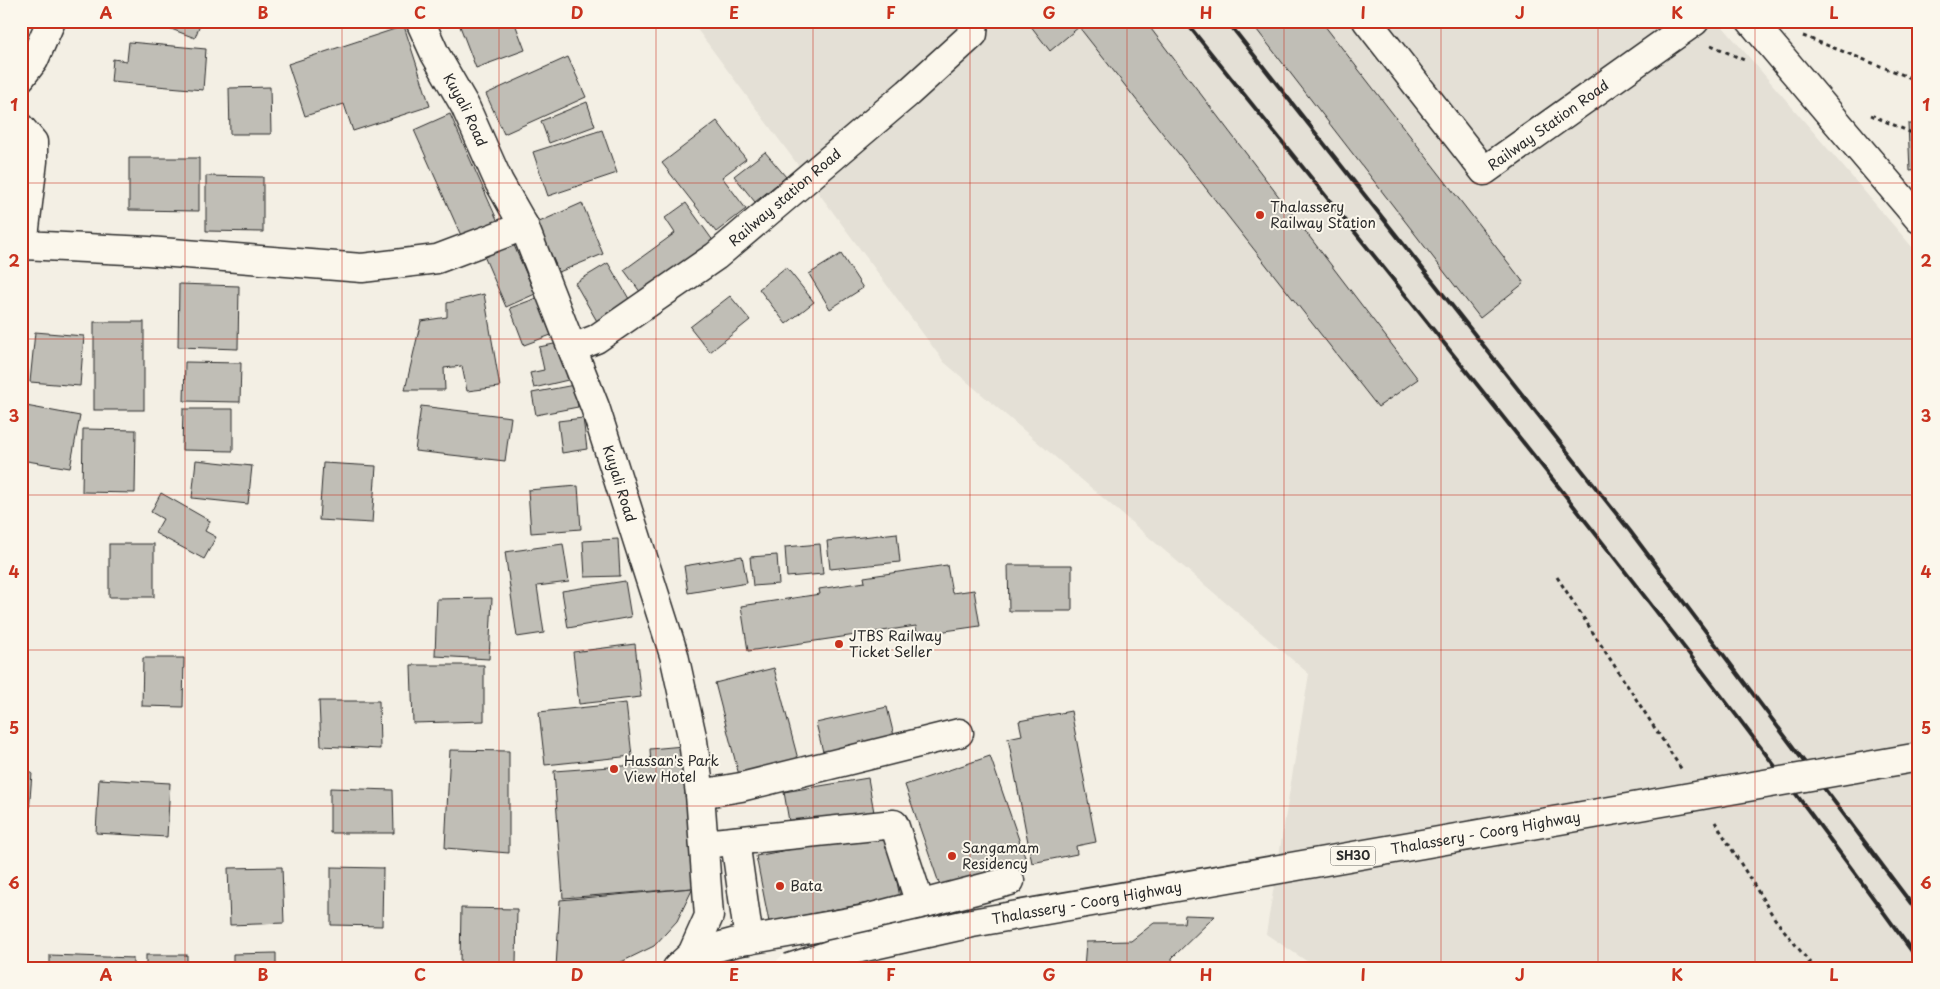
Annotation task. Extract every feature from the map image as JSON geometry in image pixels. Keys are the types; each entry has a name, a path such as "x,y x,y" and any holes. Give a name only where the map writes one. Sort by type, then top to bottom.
{"main road":[{"path":"21,76 34,60 52,21"},
{"name":"Kuyali Road","path":"420,21 435,54 465,106 499,182 524,226 573,348 596,408 674,655 693,741 700,794 709,916 685,961"},
{"name":"Railway station Road","path":"573,348 596,339 716,256 908,93 973,34 974,21"},
{"name":"Railway Station Road","path":"1368,21 1484,172 1695,21"},
{"path":"1750,21 1919,219"},
{"path":"21,128 33,142 33,161 23,245 148,251 362,268 437,259 524,226"},
{"path":"700,794 741,788 959,733"},
{"name":"Thalassery - Coorg Highway","path":"789,968 829,955 972,923 1919,757"},
{"path":"704,844 894,824 920,904"},
{"path":"735,840 748,940"},
{"path":"685,961 748,940 861,920 1010,881"}],"path":[{"path":"1801,35 1919,81"}],"shaded area":[{"path":"691,21 1718,21 1919,255 1919,968 1317,968 1266,934 1309,674 944,362"}],"building":[{"path":"150,21 201,21 195,38"},
{"path":"458,21 514,21 525,50 476,68"},
{"name":"Thalassery Railway Station","path":"1027,21 1145,21 1418,379 1378,407 1079,27 1050,51"},
{"name":"Thalassery Railway Station","path":"1250,21 1321,21 1524,283 1480,318"},
{"path":"404,26 430,106 353,131 344,104 305,116 288,64"},
{"path":"129,42 206,49 203,90 111,82 113,59 127,61"},
{"path":"568,57 586,97 504,134 486,94"},
{"path":"270,87 271,134 230,134 229,88"},
{"path":"587,102 595,126 549,143 541,121"},
{"path":"450,114 499,224 463,240 414,130"},
{"path":"717,121 746,159 722,177 746,209 716,232 662,163"},
{"path":"1908,124 1919,124 1919,170 1910,171"},
{"path":"602,130 617,173 548,196 533,152"},
{"path":"765,152 786,177 755,202 734,176"},
{"path":"129,158 199,158 199,211 129,210"},
{"path":"206,176 263,177 263,232 206,231"},
{"path":"582,203 603,254 559,272 537,223"},
{"path":"686,203 714,242 641,293 624,270 675,233 665,218"},
{"path":"513,243 535,294 506,307 484,256"},
{"path":"841,254 863,288 830,309 809,274"},
{"path":"608,263 632,304 598,323 575,283"},
{"path":"786,267 814,302 786,324 759,289"},
{"path":"179,284 239,286 238,349 178,347"},
{"path":"484,294 500,387 467,391 462,366 444,368 445,390 405,390 421,321 447,317 447,303"},
{"path":"730,296 750,320 710,352 690,327"},
{"path":"537,298 551,335 524,345 510,308"},
{"path":"94,322 144,322 144,410 94,410"},
{"path":"35,332 84,336 80,386 30,382"},
{"path":"559,343 568,380 534,388 530,373 544,370 539,347"},
{"path":"185,362 241,363 240,402 184,401"},
{"path":"574,385 578,407 536,415 532,393"},
{"path":"26,406 80,416 70,468 21,460 21,431"},
{"path":"421,406 511,417 505,461 415,451"},
{"path":"183,409 233,409 233,451 182,450"},
{"path":"583,418 587,449 562,453 558,421"},
{"path":"83,429 136,430 135,493 82,492"},
{"path":"196,460 252,466 248,504 192,498"},
{"path":"323,463 376,466 372,523 319,520"},
{"path":"578,486 581,529 531,533 528,490"},
{"path":"161,493 210,521 205,531 216,537 204,559 155,533 163,519 151,512"},
{"path":"897,533 900,562 830,569 827,541"},
{"path":"618,539 620,576 585,577 583,541"},
{"path":"109,544 154,544 154,597 109,597"},
{"path":"563,544 569,582 537,586 544,633 517,637 505,552"},
{"path":"820,544 823,574 787,577 785,547"},
{"path":"777,555 779,584 753,586 750,557"},
{"path":"742,556 747,583 688,593 684,566"},
{"path":"947,565 952,593 974,590 980,626 917,635 916,626 748,651 741,606 820,594 819,589 865,582 864,577"},
{"path":"1008,565 1072,565 1072,611 1009,611"},
{"path":"625,581 631,617 568,628 562,591"},
{"path":"492,598 489,659 435,656 437,599"},
{"path":"635,644 641,697 579,704 573,652"},
{"path":"143,658 184,658 183,707 142,706"},
{"path":"411,665 484,665 484,721 413,723"},
{"path":"774,668 799,763 740,779 715,683"},
{"path":"319,701 379,701 380,749 321,746"},
{"path":"626,703 632,756 545,765 539,712"},
{"path":"887,707 895,740 824,756 816,723"},
{"path":"1071,711 1096,842 1076,846 1077,854 1032,863 1008,738 1022,735 1019,721"},
{"path":"683,746 693,888 563,898 554,771 651,764 650,749"},
{"path":"450,750 509,751 509,853 445,848"},
{"path":"990,756 1026,860 941,889 905,785"},
{"path":"21,772 32,773 28,825 21,824"},
{"path":"868,778 875,818 791,833 784,792"},
{"path":"99,779 170,783 167,837 96,833"},
{"path":"330,788 393,790 394,833 330,833"},
{"path":"887,831 900,897 769,922 756,856"},
{"path":"282,867 284,923 230,925 228,868"},
{"path":"331,867 383,868 382,926 331,925"},
{"path":"693,888 677,921 654,946 609,968 556,968 560,900"},
{"path":"461,908 517,909 516,965 460,964"},
{"path":"1185,915 1215,916 1172,958 1173,968 1084,968 1086,942 1131,941 1154,923 1184,923"},
{"path":"276,953 276,968 233,968 233,954"},
{"path":"50,955 133,958 133,968 50,968"},
{"path":"146,955 187,955 187,968 146,968"}],"railway":[{"path":"1185,21 1465,369 1650,603 1741,721 1919,961"},
{"path":"1227,21 1630,531 1919,914"}],"place":[{"name":"Thalassery Railway Station","path":"1260,215"},
{"name":"JTBS Railway Ticket Seller","path":"839,644"},
{"name":"Hassan's Park View Hotel","path":"614,769"},
{"name":"Sangamam Residency","path":"952,856"},
{"name":"Bata","path":"780,886"}]}
